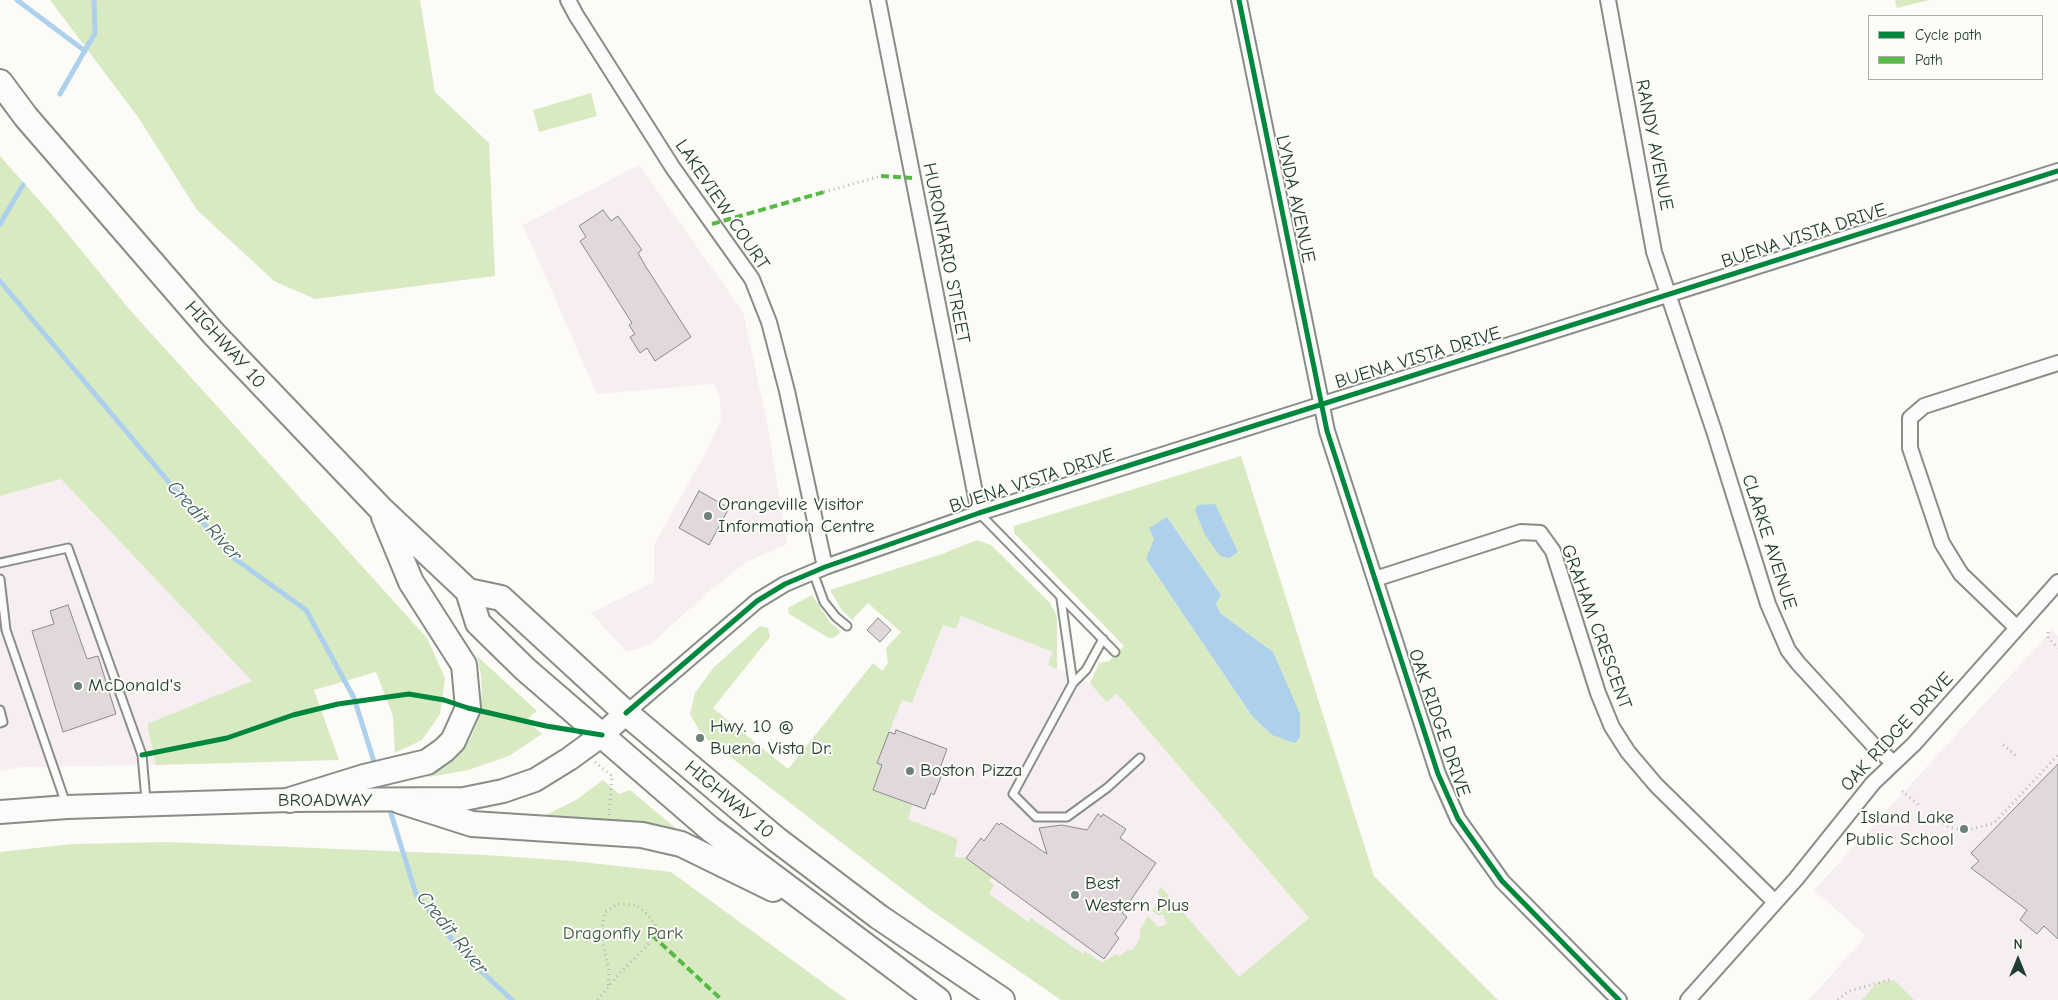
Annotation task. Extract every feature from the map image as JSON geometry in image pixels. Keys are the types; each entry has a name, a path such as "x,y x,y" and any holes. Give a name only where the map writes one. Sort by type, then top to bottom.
{"highway":[{"name":"HIGHWAY 10","path":"0,82 26,117 213,333 380,509 468,591 478,622 525,669 710,829 938,1000"},
{"path":"290,800 364,777 392,772 427,762 444,750 458,733 468,708 464,665 411,582 380,509"},
{"name":"HIGHWAY 10","path":"468,591 501,598 626,713 783,845 879,917 1002,1000"},
{"path":"400,801 472,824 608,832 642,836 681,844 819,909"}],"main road":[{"name":"BROADWAY","path":"2,809 290,800 400,801 464,799 504,791 535,780 602,736 626,713"}],"street":[{"name":"LAKEVIEW COURT","path":"568,0 673,168 752,279 769,322 787,390 819,570"},
{"name":"HURONTARIO STREET","path":"878,0 979,513"},
{"name":"LYNDA AVENUE","path":"1239,0 1321,404"},
{"name":"RANDY AVENUE","path":"1608,0 1654,252 1670,295"},
{"name":"BUENA VISTA DRIVE","path":"626,713 757,601 785,584 819,570 979,513 1670,295 2058,170"},
{"name":"CLARKE AVENUE","path":"1670,295 1762,590 1788,650 1809,677 1875,747 1894,764"},
{"path":"2016,627 1961,574 1942,543 1910,448 1910,418 1924,406 2058,363"},
{"name":"OAK RIDGE DRIVE","path":"1321,404 1327,431 1424,734 1438,774 1458,819 1502,881 1619,1000"},
{"name":"GRAHAM CRESCENT","path":"1375,578 1521,532 1540,533 1553,551 1598,693 1612,727 1623,744 1656,785 1775,902"},
{"name":"OAK RIDGE DRIVE","path":"1688,1000 1775,902 1873,783 1914,744 2058,582"}],"lane":[{"path":"979,513 1061,599 1115,652"},
{"path":"0,563 68,548 142,755 146,806"},
{"path":"819,570 824,602 836,618 847,626"},
{"path":"0,579 6,630 67,807"},
{"path":"1061,599 1073,683"},
{"path":"1102,639 1086,670 1073,683 1013,794 1036,817 1067,817 1107,788 1140,758"},
{"path":"0,710 3,722 0,723"}],"path":[{"path":"824,192 881,176"},
{"path":"2048,632 2048,638 2058,648"},
{"path":"2003,745 2016,756"},
{"path":"581,751 612,776 608,832"},
{"path":"1934,819 1948,827 1969,830 1994,823 2058,755"},
{"path":"1902,791 1920,806"},
{"path":"598,1000 648,945 655,926 648,914 636,905 618,904 605,912 601,932 609,971 608,987"},
{"path":"1838,1000 1849,991 1892,979"}],"shaded area":[{"path":"639,165 743,312 767,422 787,544 748,561 714,587 651,644 627,652 591,613 654,582 654,545 706,452 721,420 720,396 713,384 597,394 523,225"},
{"path":"61,479 253,681 147,724 156,765 22,767 0,771 0,496"},
{"path":"961,616 1054,652 1049,665 1090,683 1106,702 1116,693 1309,918 1232,983 1136,986 975,903 953,857 958,839 908,819 873,790 882,766 877,763 902,699 912,703 943,625"},
{"name":"Island Lake Public School","path":"2052,630 2058,636 2058,1000 1809,1000 1866,936 1814,890"}],"green space":[{"path":"50,0 420,0 435,92 489,143 495,276 315,299 274,281 197,210 138,117"},
{"path":"1895,0 1929,0 1897,8"},
{"path":"591,93 597,116 539,132 533,110"},
{"path":"0,156 54,217 130,310 427,638 445,678 440,714 422,740 395,753 393,716 376,672 314,690 339,760 156,765 147,724 252,681 61,479 0,496"},
{"path":"1241,456 1374,876 1498,1000 1061,1000 929,909 702,735 690,714 695,693 714,667 760,626 768,628 770,637 713,708 788,769 873,663 882,671 888,663 886,648 901,632 868,603 852,620 841,609 830,590 942,554 977,540 991,545 1050,603 1057,616 1057,669 1048,665 1053,652 961,616 956,629 943,625 912,703 902,700 877,763 882,765 873,790 912,805 908,819 958,839 954,857 966,858 992,877 989,881 994,885 989,894 1028,922 1031,918 1083,954 1085,951 1102,963 1115,954 1120,956 1128,950 1133,950 1140,938 1140,930 1148,916 1158,927 1167,924 1163,915 1158,915 1152,911 1160,898 1158,892 1161,887 1239,977 1309,918 1117,694 1106,702 1090,683 1099,663 1109,661 1124,646 1014,533 1014,526","holes":["1167,517 1221,595 1216,604 1220,613 1273,652 1272,735 1252,716 1146,559"]},
{"path":"812,595 829,621 841,632 835,637 829,638 789,614 788,608"},
{"path":"477,656 537,711 526,720 542,734 509,756 468,770 429,777 458,756 471,738 479,717 482,693"},
{"path":"603,780 619,794 630,790 685,836 655,825 629,821 544,816 576,800"},
{"name":"Dragonfly Park","path":"168,842 486,855 573,861 671,872 847,1000 0,1000 0,852 72,844"},
{"path":"1894,980 1914,1000 1862,1000 1877,983"}],"water":[{"path":"1215,504 1238,552 1229,558 1220,556 1205,535 1195,510 1198,505"},
{"path":"1167,517 1221,595 1216,604 1220,613 1273,652 1300,714 1300,737 1295,743 1272,735 1252,716 1146,559 1154,539 1149,528"}],"building":[{"path":"603,210 611,221 618,216 642,250 638,253 691,337 655,361 647,348 640,353 630,337 635,334 629,325 632,323 580,241 586,237 579,226"},
{"name":"Orangeville Visitor Information Centre","path":"699,491 729,508 709,545 679,528"},
{"name":"McDonald's","path":"68,605 87,659 98,656 116,714 63,732 32,631 54,624 50,611"},
{"path":"878,618 891,630 880,642 867,630"},
{"name":"Boston Pizza","path":"896,730 947,749 937,776 941,777 934,795 931,793 925,809 873,790 882,765 877,763 889,732 895,734"},
{"path":"2058,764 2058,939 2044,926 2037,934 2020,920 2027,910 1971,868 1979,861 1971,853"},
{"name":"Best Western Plus","path":"1098,814 1101,817 1103,814 1126,829 1120,838 1156,863 1122,913 1127,917 1115,934 1119,938 1104,959 966,858 981,838 984,841 997,823 999,825 1001,823 1047,854 1039,828 1062,825 1087,830"}],"waterway":[{"path":"17,0 85,51"},
{"name":"Credit River","path":"60,94 95,33 94,0"},
{"name":"Credit River","path":"0,224 23,185"},
{"name":"Credit River","path":"0,281 231,556 306,610 354,698 376,768"},
{"name":"Credit River","path":"388,804 416,894 465,956 512,1000"}],"marked path":[{"path":"881,176 912,178"},
{"path":"712,224 824,192"},
{"path":"652,935 722,1000"}],"cycle path":[{"path":"1239,0 1327,431 1438,774 1458,819 1502,881 1619,1000"},
{"path":"626,713 757,601 785,584 825,567 979,513 2058,171"},
{"path":"142,755 227,738 293,715 338,704 409,694 444,700 468,708 546,726 602,735"}],"place":[{"name":"Orangeville Visitor Information Centre","path":"708,516"},
{"name":"McDonald's","path":"78,686"},
{"name":"Hwy. 10 @ Buena Vista Dr.","path":"700,738"},
{"name":"Boston Pizza","path":"910,771"},
{"name":"Island Lake Public School","path":"1964,829"},
{"name":"Best Western Plus","path":"1075,895"}]}
